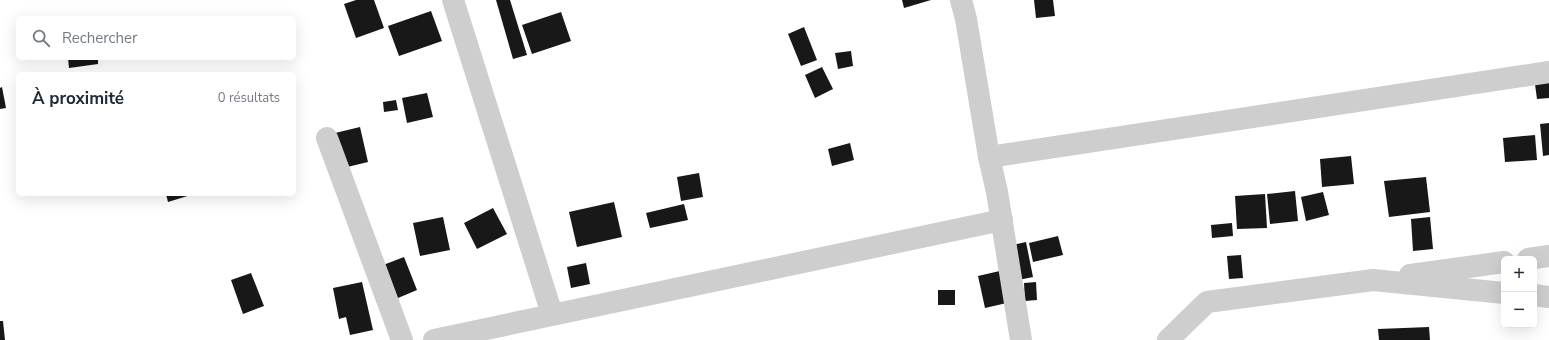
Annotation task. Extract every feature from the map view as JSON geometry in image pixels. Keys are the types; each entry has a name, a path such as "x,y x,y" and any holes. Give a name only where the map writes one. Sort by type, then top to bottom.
{"street":[{"path":"453,0 552,314"},
{"path":"961,0 966,20 989,157 1002,220 1021,340"},
{"path":"989,157 1549,72"},
{"path":"327,138 402,340"},
{"path":"434,340 1002,220"},
{"path":"1537,258 1549,256"},
{"path":"1168,340 1207,302 1501,262"},
{"path":"1373,280 1501,292"},
{"path":"1537,295 1549,297"}],"building":[{"path":"356,0 374,0 384,28 356,38 344,4"},
{"path":"496,0 510,0 527,55 513,59"},
{"path":"902,0 931,0 904,8"},
{"path":"1034,0 1053,0 1055,16 1036,18"},
{"path":"431,11 442,41 399,56 388,26"},
{"path":"561,12 571,41 532,54 522,25"},
{"path":"804,27 817,60 801,66 788,34"},
{"path":"851,51 853,66 838,69 835,53"},
{"path":"68,60 98,60 98,64 69,68"},
{"path":"822,67 833,89 815,98 805,75"},
{"path":"1549,76 1549,98 1537,99 1534,77"},
{"path":"2,87 6,108 0,109 0,88"},
{"path":"427,93 433,117 407,123 402,98"},
{"path":"396,100 398,110 384,112 383,102"},
{"path":"1549,123 1549,155 1543,156 1540,124"},
{"path":"360,127 368,162 339,169 331,134"},
{"path":"1535,135 1537,160 1505,162 1503,138"},
{"path":"850,143 854,160 832,166 828,149"},
{"path":"1351,156 1354,184 1322,187 1320,159"},
{"path":"699,173 703,197 681,201 677,177"},
{"path":"1426,177 1430,212 1389,217 1384,181"},
{"path":"1295,191 1298,221 1270,224 1267,194"},
{"path":"1323,192 1329,215 1306,221 1301,197"},
{"path":"1265,194 1267,228 1237,229 1235,196"},
{"path":"166,196 188,196 168,202"},
{"path":"614,202 622,237 577,247 569,212"},
{"path":"684,204 688,220 650,228 646,213"},
{"path":"493,208 507,234 477,249 464,223"},
{"path":"443,217 450,250 420,256 413,223"},
{"path":"1430,217 1433,249 1413,251 1411,219"},
{"path":"1232,223 1233,236 1212,238 1211,225"},
{"path":"1058,236 1063,255 1033,262 1029,243"},
{"path":"1026,242 1033,277 1014,281 1008,246"},
{"path":"1241,255 1243,278 1229,279 1227,256"},
{"path":"404,257 417,290 391,301 378,267"},
{"path":"586,263 590,284 571,288 567,267"},
{"path":"1004,270 1011,302 985,308 978,276"},
{"path":"251,273 264,306 243,314 231,280"},
{"path":"362,282 373,330 350,335 346,317 339,319 333,288"},
{"path":"1036,282 1037,300 1025,301 1024,283"},
{"path":"938,290 955,290 955,305 938,305"},
{"path":"0,321 3,321 5,340 0,340"},
{"path":"1429,327 1430,340 1379,340 1378,329"}]}
